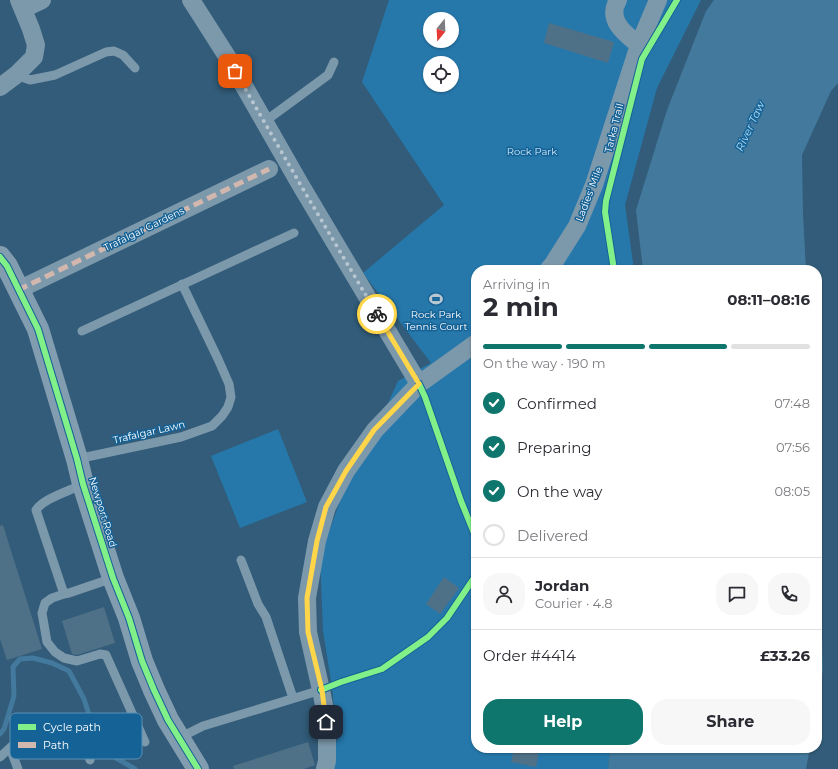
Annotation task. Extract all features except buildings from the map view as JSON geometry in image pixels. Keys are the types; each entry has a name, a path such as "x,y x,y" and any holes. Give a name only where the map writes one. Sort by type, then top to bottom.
{"street":[{"path":"0,86 16,75 34,57 36,45 21,5 42,0"},
{"path":"191,0 228,58 300,184 419,384"},
{"path":"618,0 615,5 614,14 618,25 625,34 639,45"},
{"name":"Ladies' Mile","path":"552,265 577,226 594,185 639,45 658,0"},
{"name":"Trafalgar Gardens","path":"18,290 269,169"},
{"name":"Newport Road","path":"0,257 7,266 38,329 77,459 83,484 129,618 142,662 154,690 179,738 198,769"},
{"path":"325,769 327,761 327,735 325,710 322,690 308,632 307,598 317,541 326,507 346,471 374,430 419,384 471,347"}],"lane":[{"path":"16,75 30,80 54,75 106,52 114,50 123,55 135,68"},
{"path":"264,122 328,75 334,62"},
{"path":"82,331 294,233"},
{"name":"Trafalgar Lawn","path":"77,459 181,437 212,426 222,416 228,407 231,397 229,384 182,284"},
{"path":"64,594 36,510 39,505 83,484"},
{"path":"241,560 258,604 266,616 293,698"},
{"path":"114,578 52,598 45,603 42,613 47,642 55,652 64,658 77,661 100,654 106,655 132,713"},
{"path":"179,738 203,726 322,690"},
{"path":"142,735 145,742"},
{"path":"0,757 10,748"},
{"path":"14,759 18,769"}],"green space":[{"name":"Rock Park","path":"389,0 701,0 657,88 625,205 633,265 471,265 471,753 610,753 608,769 331,769 337,739 332,687 323,631 320,556 346,485 375,432 398,381 431,363 363,273 444,205 362,82"},
{"path":"278,429 307,502 240,528 211,456"}],"water":[{"name":"River Taw","path":"714,0 838,0 838,83 831,91 802,155 806,265 642,265 636,210 667,110 706,11"},
{"path":"822,636 823,670 822,676"},
{"path":"610,753 809,753 806,769 608,769"}],"waterway":[{"path":"0,734 4,729 14,696 13,667 20,659 33,658 52,663 69,671 84,699 89,713"},
{"path":"118,759 135,769"}],"marked path":[{"path":"18,290 269,169"}],"cycle path":[{"name":"Tarka Trail","path":"613,265 605,212 606,201 642,59 677,0"},
{"path":"0,257 7,266 38,329 77,459 83,484 113,578 129,618 142,661 168,720 198,769"},
{"path":"419,384 471,526"},
{"path":"321,690 382,669 428,637 447,618 471,582"}],"way so far":[{"path":"235,71 377,314"}],"place":[{"name":"Rock Park Tennis Court","path":"436,299"}],"route":[{"path":"326,722 322,690 308,632 307,598 317,541 326,507 346,471 374,430 419,384 377,314"}]}
